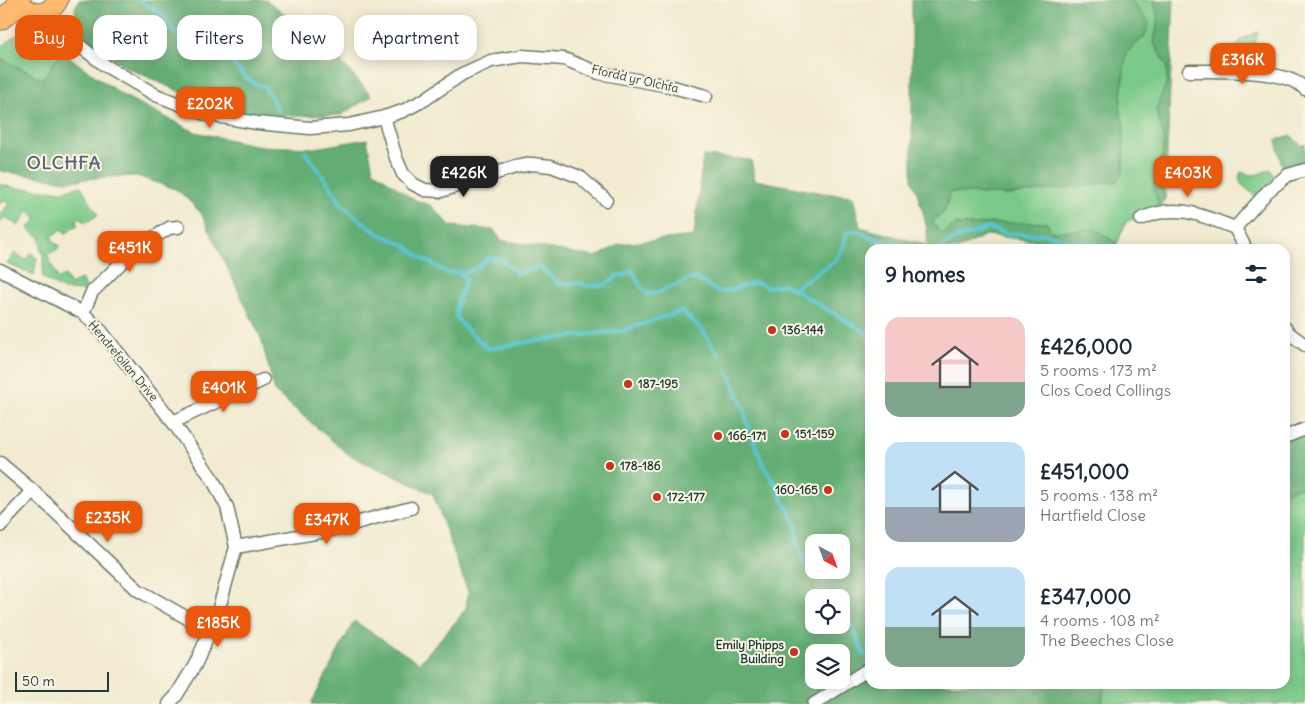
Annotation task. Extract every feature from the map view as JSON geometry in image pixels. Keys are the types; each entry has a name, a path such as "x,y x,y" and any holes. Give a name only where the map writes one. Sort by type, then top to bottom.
{"main road":[{"path":"0,20 24,6 48,11 58,1"}],"street":[{"path":"58,1 61,15"},
{"name":"Ffordd yr Olchfa","path":"24,6 38,15"},
{"name":"Ffordd yr Olchfa","path":"83,48 106,66 156,95 205,114 257,123 310,128 349,125 403,111 424,100 462,74 491,62 522,56 564,60 599,73 669,86 706,96"},
{"path":"1217,71 1219,51"},
{"path":"1189,71 1253,72 1287,78 1301,84 1305,89"},
{"path":"384,117 396,158 403,174 413,184 425,190 442,191 515,167 532,164 551,166 580,177 606,200"},
{"path":"1234,228 1268,191 1288,175 1305,170"},
{"path":"1147,213 1174,210 1198,214 1234,228 1243,244"},
{"path":"82,313 92,292 122,262 145,243 169,228 178,228"},
{"name":"Hendrefoilan Drive","path":"0,270 82,313 101,331 173,422 213,480 227,507 236,547"},
{"path":"1290,334 1305,346"},
{"path":"173,422 263,380"},
{"path":"1290,435 1305,429"},
{"path":"0,463 33,491 138,590 210,631"},
{"path":"0,526 33,491"},
{"path":"169,704 195,665 210,631 219,608 236,547 326,531 411,508"},
{"path":"814,704 865,671"}],"green space":[{"path":"79,0 266,0 287,15 272,15 272,60 339,60 372,96 341,115 294,116 247,113 189,96 126,67 116,60 167,60 167,15 93,15 93,44 83,35 83,15 75,15 75,8"},
{"path":"912,0 1131,0 1149,22 1145,36 1126,53 1120,110 1124,127 1123,173 1116,182 1007,195 950,192 945,211 932,222 943,235 955,224 1046,222 1052,232 1095,229 1117,244 1059,244 986,235 968,244 927,244 925,221 912,179"},
{"path":"1131,0 1154,0 1158,20 1154,43 1167,66 1167,81 1156,110 1164,137 1161,171 1153,186 1159,207 1126,222 1117,244 1095,229 1052,232 1011,223 956,224 943,235 932,222 945,211 950,192 1007,195 1116,181 1123,173 1124,127 1120,110 1126,53 1145,36"},
{"path":"1154,0 1174,0 1165,199 1159,207 1153,186 1161,171 1164,137 1156,110 1167,81 1167,66 1154,43 1158,20"},
{"path":"1258,32 1248,68 1227,65 1226,55 1243,38"},
{"path":"15,36 15,60 56,60 42,79 0,58 0,48"},
{"path":"0,58 42,79 56,60 73,60 122,95 195,132 259,146 315,148 367,139 373,170 411,198 432,206 451,226 494,230 501,240 596,257 620,244 694,236 703,156 751,160 755,180 823,193 853,196 860,227 923,244 865,244 865,689 1104,689 1102,704 311,704 354,621 419,663 466,608 468,592 433,494 349,455 275,392 261,338 201,213 182,194 175,189 137,176 67,181 0,171"},
{"path":"1291,135 1302,146 1305,144 1305,164 1283,172 1276,140"},
{"path":"1270,169 1275,178 1256,197 1241,184 1239,177 1241,172 1253,175"},
{"path":"0,184 14,188 62,191 81,186 98,215 85,223 81,217 75,221 78,225 65,234 62,229 51,237 60,248 47,255 58,278 65,275 70,285 81,279 86,287 86,291 64,290 43,278 43,251 41,251 41,243 39,241 41,238 28,229 37,218 28,211 18,226 5,217 0,224 0,215 9,204 4,200 0,204"},
{"path":"15,253 26,260 31,253 37,258 34,275 7,264"},
{"path":"1305,423 1305,485 1290,490 1290,428"},
{"path":"1305,485 1305,704 1102,704 1104,689 1290,689 1290,490"}],"waterway":[{"path":"140,0 162,15 181,40 197,41 216,35 231,62 244,76 254,83 265,87 278,111"},
{"path":"305,152 342,205 377,233 405,245 420,257 447,273 467,272 478,267 488,258 501,259 518,274 540,267 559,284 605,285 618,275 625,275 632,270 640,286 649,295 694,278 719,292 755,282 768,287 784,284 793,289 835,261 843,248 847,232 858,231 889,244"},
{"path":"947,244 952,240 989,228 1008,234 1046,234 1061,239 1091,244"},
{"path":"458,272 466,280 457,304 457,318 488,349 540,340 621,331 682,311 702,330 718,354"},
{"path":"793,289 865,332"},
{"path":"728,371 744,409 760,458 796,525 797,543 804,563 823,584"},
{"path":"850,624 864,655"}],"place":[{"name":"136-144","path":"772,330"},
{"name":"187-195","path":"628,384"},
{"name":"151-159","path":"785,434"},
{"name":"166-171","path":"718,436"},
{"name":"178-186","path":"610,466"},
{"name":"160-165","path":"828,490"},
{"name":"172-177","path":"657,497"},
{"name":"Emily Phipps Building","path":"794,652"}],"district":[{"name":"OLCHFA","path":"64,163"}]}
